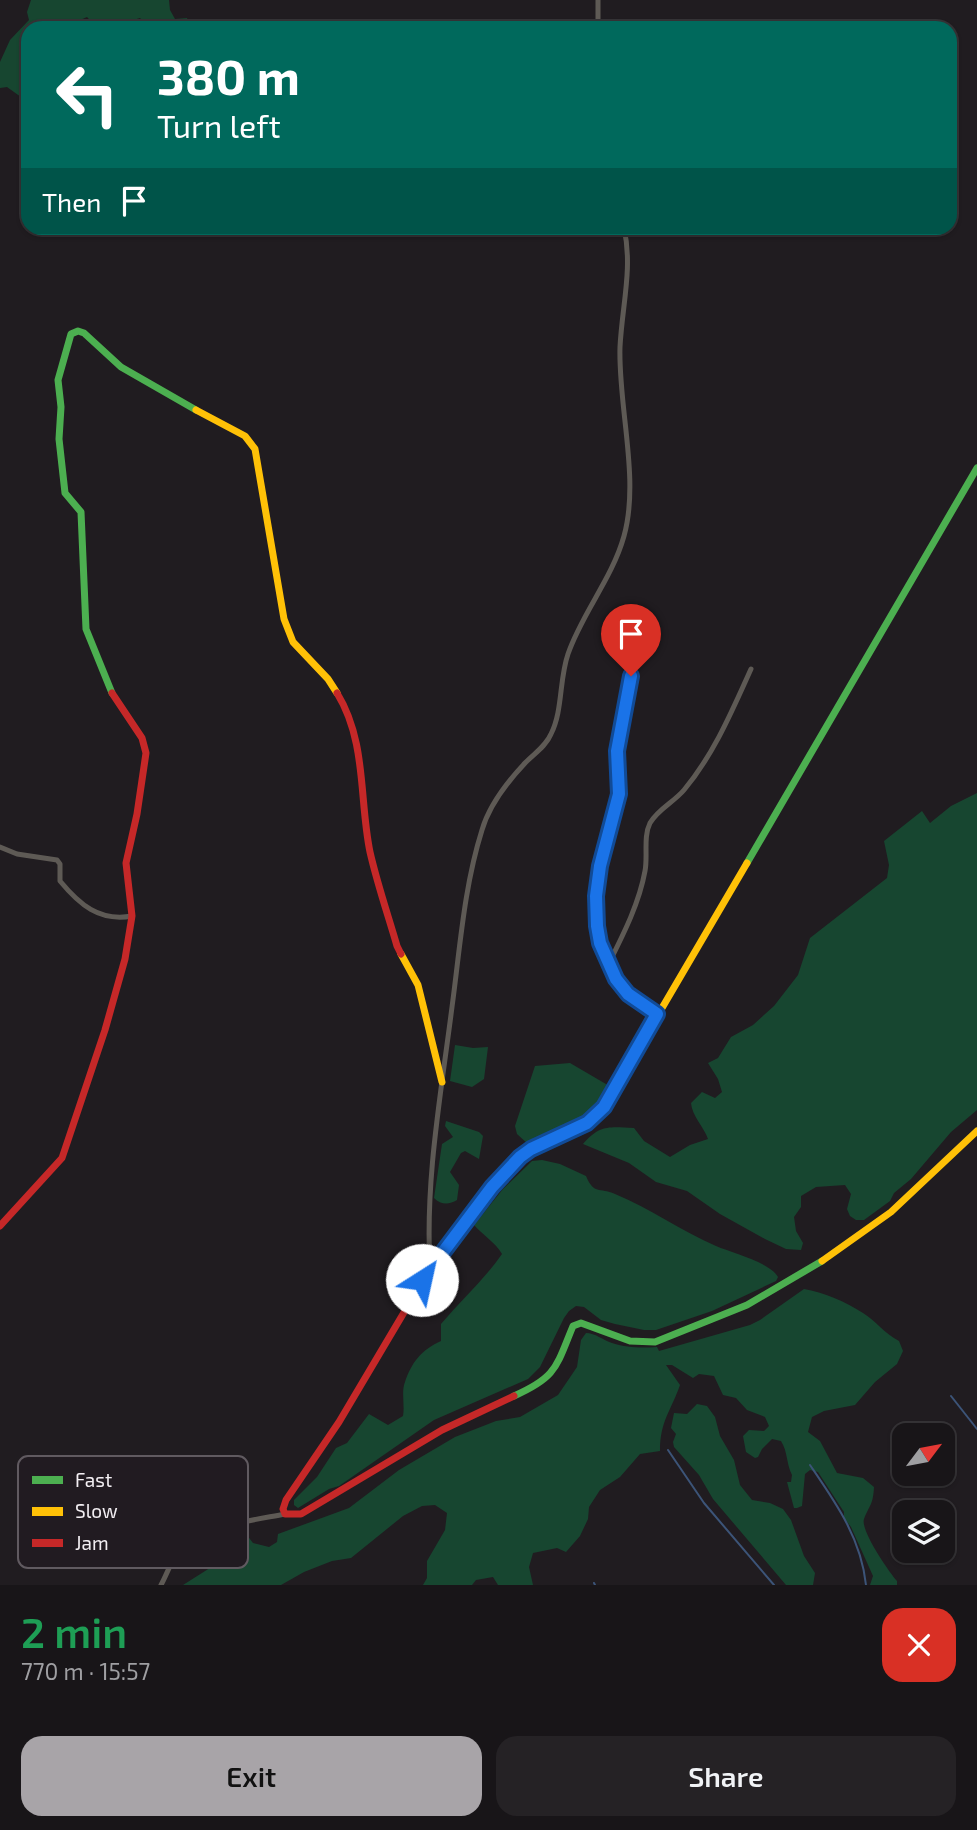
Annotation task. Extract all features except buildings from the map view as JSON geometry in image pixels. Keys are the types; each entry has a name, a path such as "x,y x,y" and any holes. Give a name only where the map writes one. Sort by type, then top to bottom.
{"main road":[{"path":"0,1226 62,1158 105,1030 125,959 132,916 126,863 146,753 142,738 113,693 86,629 81,512 65,493 58,380 67,344 71,334 77,331 88,335 122,368 245,436 255,449 284,619 293,642 328,679 350,722 360,754 370,851 397,946 418,985 442,1082"},
{"path":"977,468 604,1107 587,1123 531,1149 492,1187 430,1267 322,1450 286,1500 283,1509 285,1514 301,1514 442,1430 539,1385 554,1370 573,1326 577,1324 581,1323 630,1341 654,1342 747,1305 785,1284 891,1212 977,1131"}],"street":[{"path":"597,0 598,21"},
{"path":"430,1267 428,1238 431,1163 466,901 482,830 490,810 524,764 551,736 561,674 569,652 615,560 624,534 629,473 620,348 629,264 625,235"},
{"path":"608,965 631,918 645,872 648,828 651,821 684,791 713,748 751,668"},
{"path":"631,675 617,751 619,794 600,866 596,896 600,943 608,965 628,994 657,1014"},
{"path":"0,847 17,854 57,860 60,864 60,881 81,904 105,916 132,916"},
{"path":"248,1521 285,1514"},
{"path":"161,1585 170,1568"}],"green space":[{"path":"31,0 169,0 175,19 187,18 188,21 143,21 140,18 130,21 91,21 87,17 78,21 28,21 27,12"},
{"path":"21,28 21,97 7,87 0,88 0,62 10,40"},
{"path":"977,793 977,1110 951,1132 911,1179 894,1193 890,1201 864,1220 856,1220 850,1216 847,1209 851,1194 845,1185 816,1187 801,1196 801,1207 794,1217 796,1231 803,1243 801,1250 786,1249 720,1214 687,1191 656,1182 629,1163 583,1144 595,1133 606,1128 634,1128 644,1141 670,1157 690,1145 708,1139 691,1103 702,1092 715,1098 722,1092 708,1063 718,1058 731,1037 753,1025 774,1006 798,975 810,938 887,878 889,865 884,841 922,811 930,823 951,806"},
{"path":"455,1045 488,1047 484,1079 472,1087 450,1081"},
{"path":"570,1063 611,1087 591,1116 584,1121 528,1144 517,1134 515,1126 535,1066"},
{"path":"446,1121 479,1132 483,1136 479,1159 465,1151 450,1172 459,1185 457,1200 445,1204 434,1198 442,1144 453,1137 445,1126"},
{"path":"532,1161 560,1164 586,1176 594,1188 628,1200 716,1246 759,1262 774,1272 778,1277 776,1281 712,1311 656,1330 644,1330 601,1320 584,1307 576,1306 564,1318 540,1367 528,1379 434,1420 339,1486 298,1508 294,1505 294,1500 317,1477 336,1448 347,1443 369,1414 388,1425 403,1416 404,1386 414,1363 428,1348 441,1341 441,1324 502,1254 474,1225 503,1189"},
{"path":"804,1289 819,1292 849,1305 899,1341 903,1351 897,1364 875,1382 855,1405 824,1411 812,1417 808,1432 820,1441 837,1473 863,1478 874,1487 864,1524 897,1585 870,1585 873,1576 851,1527 818,1472 810,1470 805,1474 802,1506 794,1508 787,1482 791,1482 792,1475 781,1441 772,1439 755,1458 746,1452 743,1436 749,1430 764,1431 769,1426 765,1417 747,1410 736,1398 723,1395 714,1376 699,1374 693,1378 672,1365 666,1365 680,1385 664,1424 660,1451 640,1454 620,1477 600,1490 589,1507 588,1519 580,1536 566,1552 557,1548 533,1553 529,1567 533,1585 498,1585 493,1577 476,1580 472,1585 423,1585 427,1578 427,1561 445,1530 447,1513 435,1505 422,1506 403,1516 351,1558 332,1561 281,1585 183,1585 210,1568 248,1568 248,1537 253,1543 269,1547 277,1542 278,1534 349,1508 399,1470 455,1437 496,1421 520,1417 558,1395 577,1367 581,1340 586,1333 618,1345 657,1347 659,1351 760,1320"},
{"path":"697,1404 707,1406 715,1417 720,1436 734,1460 740,1485 752,1500 770,1503 783,1509 791,1520 804,1556 815,1573 813,1585 786,1585 713,1499 699,1475 674,1447 676,1434 671,1428 674,1413 687,1414"}],"waterway":[{"path":"951,1396 977,1429"},
{"path":"668,1450 704,1503 774,1585"},
{"path":"810,1465 838,1507 853,1536 866,1585"}],"traffic: fast":[{"path":"112,693 86,629 81,512 65,493 59,439 61,407 58,380 71,334 78,331 84,333 121,367 196,410"},
{"path":"747,863 977,468"},
{"path":"514,1396 539,1383 553,1369 573,1326 581,1323 630,1341 655,1342 747,1305 822,1261"}],"traffic: slow":[{"path":"196,410 245,436 255,449 284,619 293,642 328,679 337,693"},
{"path":"425,1277 472,1209 514,1162 604,1107 747,863"},
{"path":"401,954 418,985 442,1082"},
{"path":"822,1261 891,1212 977,1131"}],"traffic: jam":[{"path":"0,1226 62,1158 105,1030 125,959 132,916 126,863 146,753 142,738 112,693"},
{"path":"337,693 347,712 358,751 370,852 401,954"},
{"path":"425,1277 339,1422 286,1500 283,1509 285,1514 301,1514 442,1430 514,1396"}],"route":[{"path":"422,1280 492,1187 520,1157 531,1149 587,1123 604,1107 657,1014 628,994 616,979 600,943 597,926 596,896 600,866 619,794 617,751 631,676"}]}
